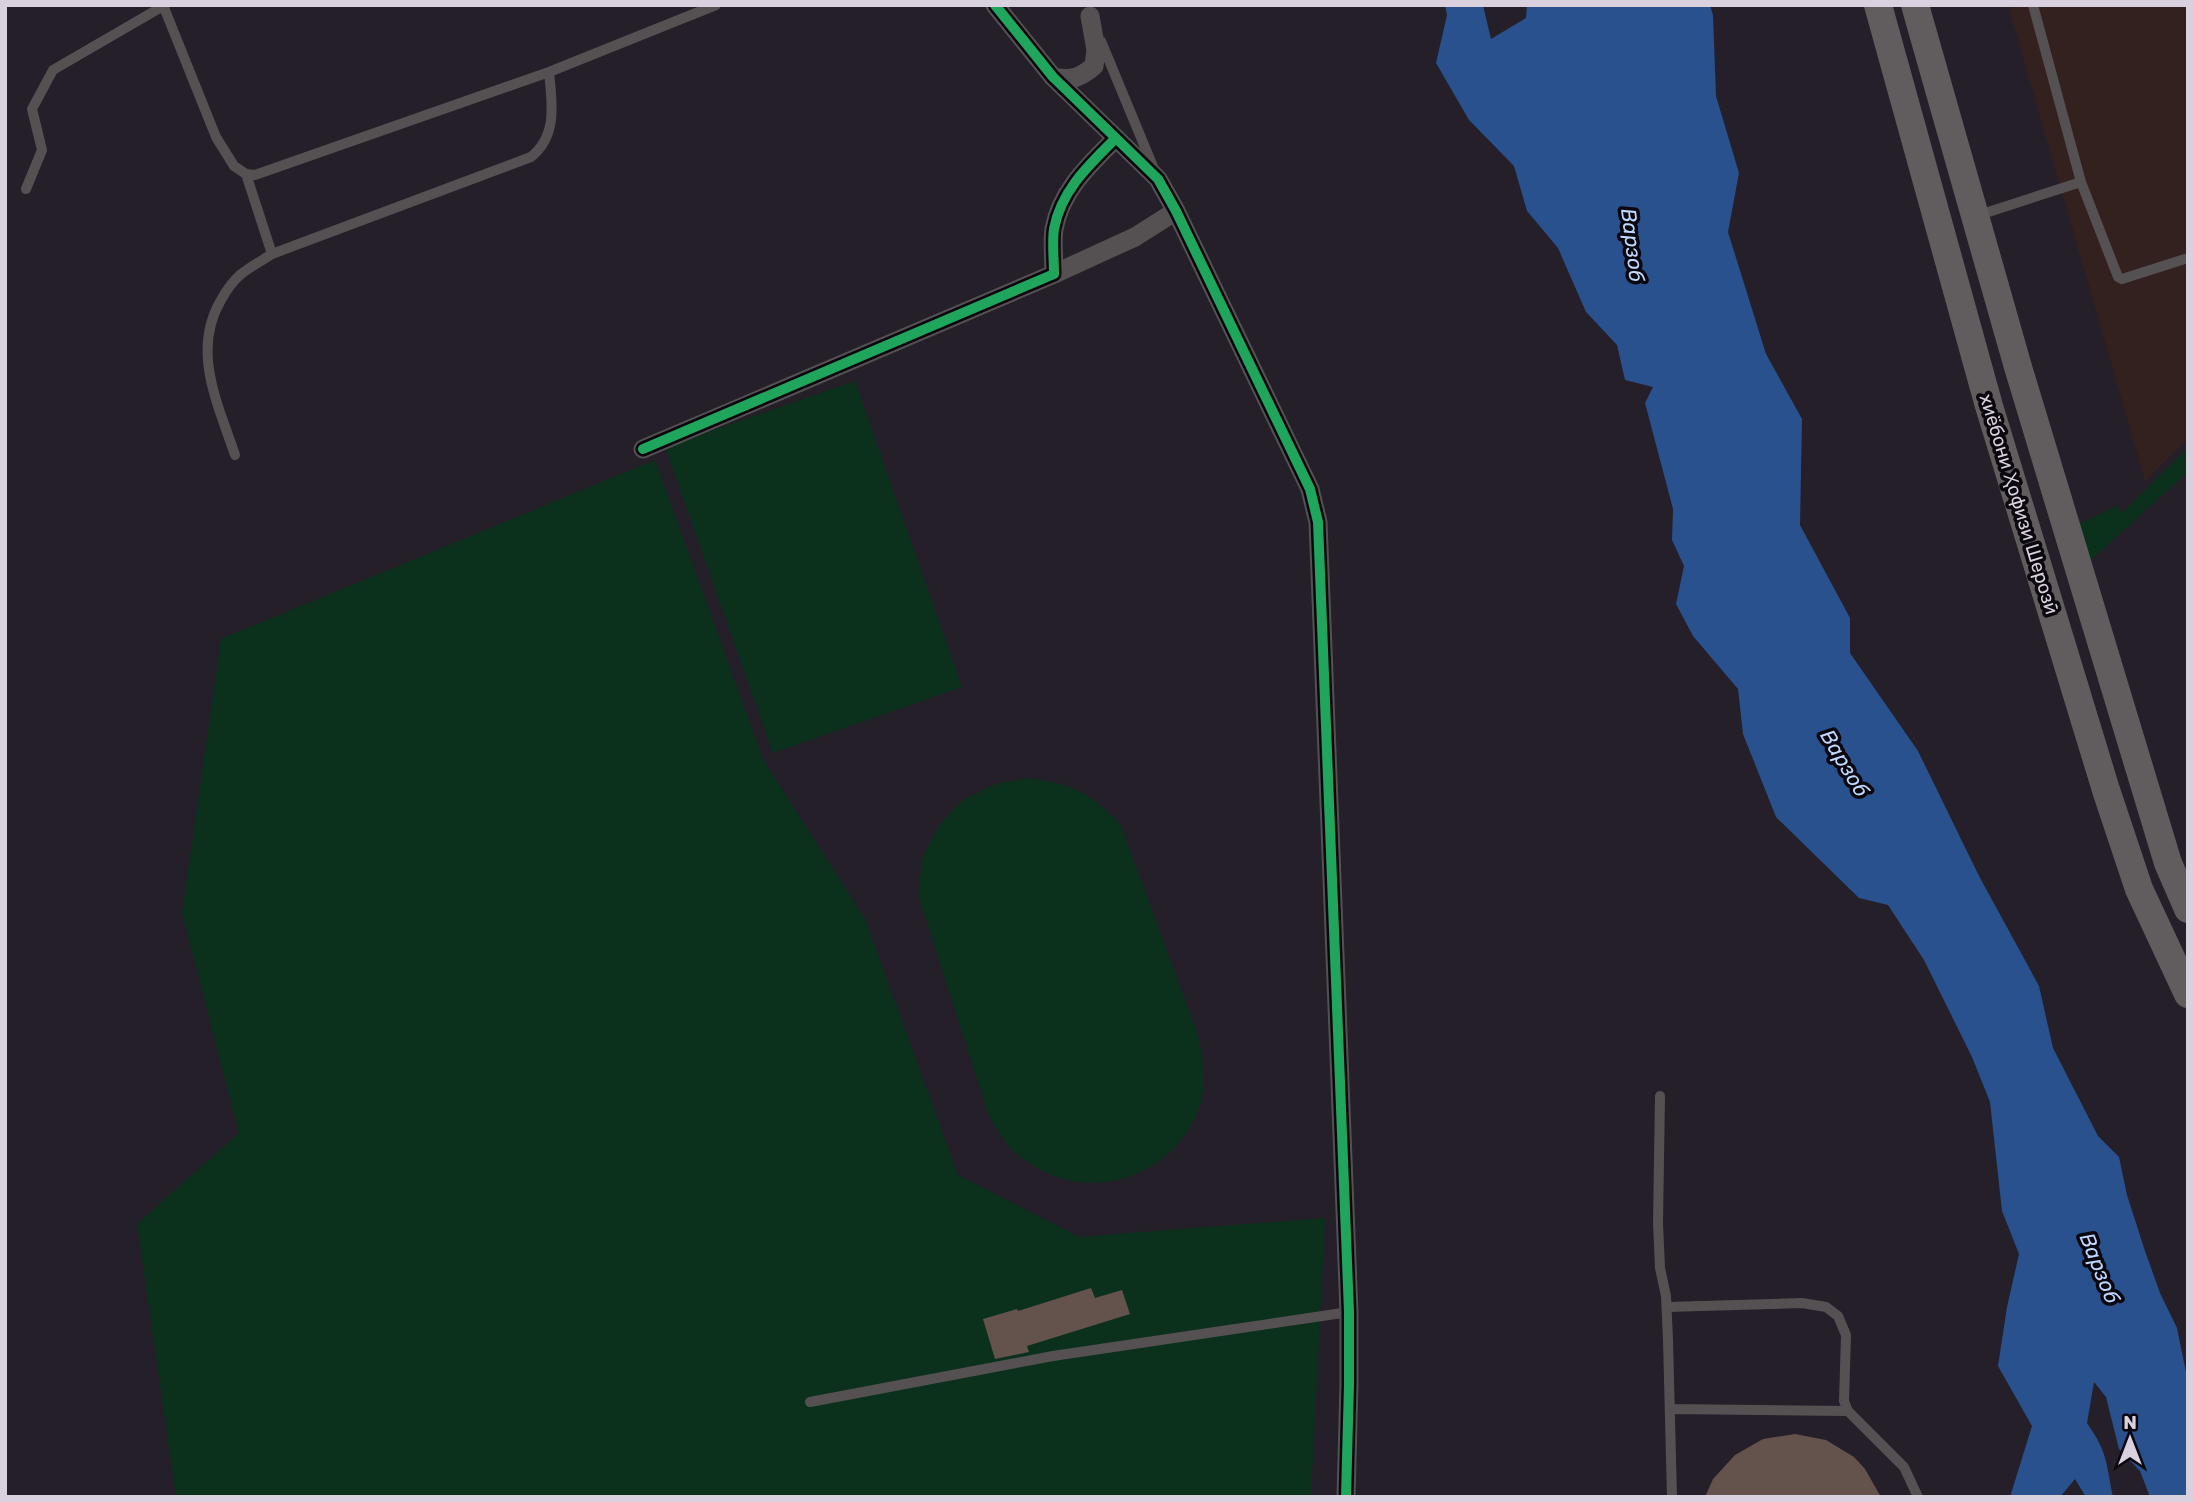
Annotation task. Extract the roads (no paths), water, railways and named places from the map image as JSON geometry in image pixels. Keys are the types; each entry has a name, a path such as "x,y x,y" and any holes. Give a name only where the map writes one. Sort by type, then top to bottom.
{"main road":[{"name":"хиёбони Ҳофизи Шерозӣ","path":"1878,5 1989,406 2106,790 2139,889 2188,994"},
{"name":"хиёбони Ҳофизи Шерозӣ","path":"1915,5 2018,367 2168,863 2188,909"},
{"path":"2106,790 2143,780"}],"street":[{"path":"995,5 1054,77 1158,180 1176,211 1310,489 1318,522 1349,1312 1346,1497"},
{"path":"1054,77 1069,81 1084,75 1094,66 1096,50 1088,11"},
{"path":"1054,274 1054,229 1061,205 1076,178 1116,138"},
{"path":"643,449 1054,274 1135,237 1176,211"}],"lane":[{"path":"26,189 42,150 32,109 53,70 164,5 216,137 234,166 246,174 255,175 549,72 716,5"},
{"path":"2033,5 2081,182 2118,277 2122,279 2188,258"},
{"path":"1088,11 1158,180"},
{"path":"235,454 209,375 206,355 215,310 228,288 240,275 272,254 531,157 542,148 550,134 552,107 549,72"},
{"path":"246,174 272,254"},
{"path":"1975,216 2081,182"},
{"path":"1660,1096 1659,1245 1667,1307 1672,1497"},
{"path":"1667,1307 1802,1303 1826,1307 1838,1316 1846,1335 1844,1401 1848,1411 1904,1466 1918,1497"},
{"path":"810,1402 1053,1356 1349,1312"},
{"path":"1670,1409 1848,1411"}],"water":[{"name":"Варзоб","path":"1445,5 1483,5 1491,39 1526,18 1527,5 1710,5 1713,15 1716,96 1739,173 1728,232 1766,354 1802,419 1800,525 1850,618 1850,653 1918,751 1979,876 2039,986 2053,1048 2098,1136 2119,1157 2127,1195 2144,1248 2160,1293 2177,1328 2188,1382 2188,1497 2150,1497 2140,1471 2119,1449 2106,1397 2094,1382 2087,1423 2103,1451 2113,1497 2086,1497 2075,1479 2060,1497 2010,1497 2032,1426 1998,1366 2019,1254 2002,1211 1990,1102 1972,1057 1924,960 1888,905 1859,898 1776,817 1743,734 1738,689 1693,636 1676,604 1684,566 1672,540 1673,509 1645,403 1653,387 1625,380 1617,345 1586,312 1558,248 1527,211 1514,166 1469,120 1436,63 1447,15"}]}
